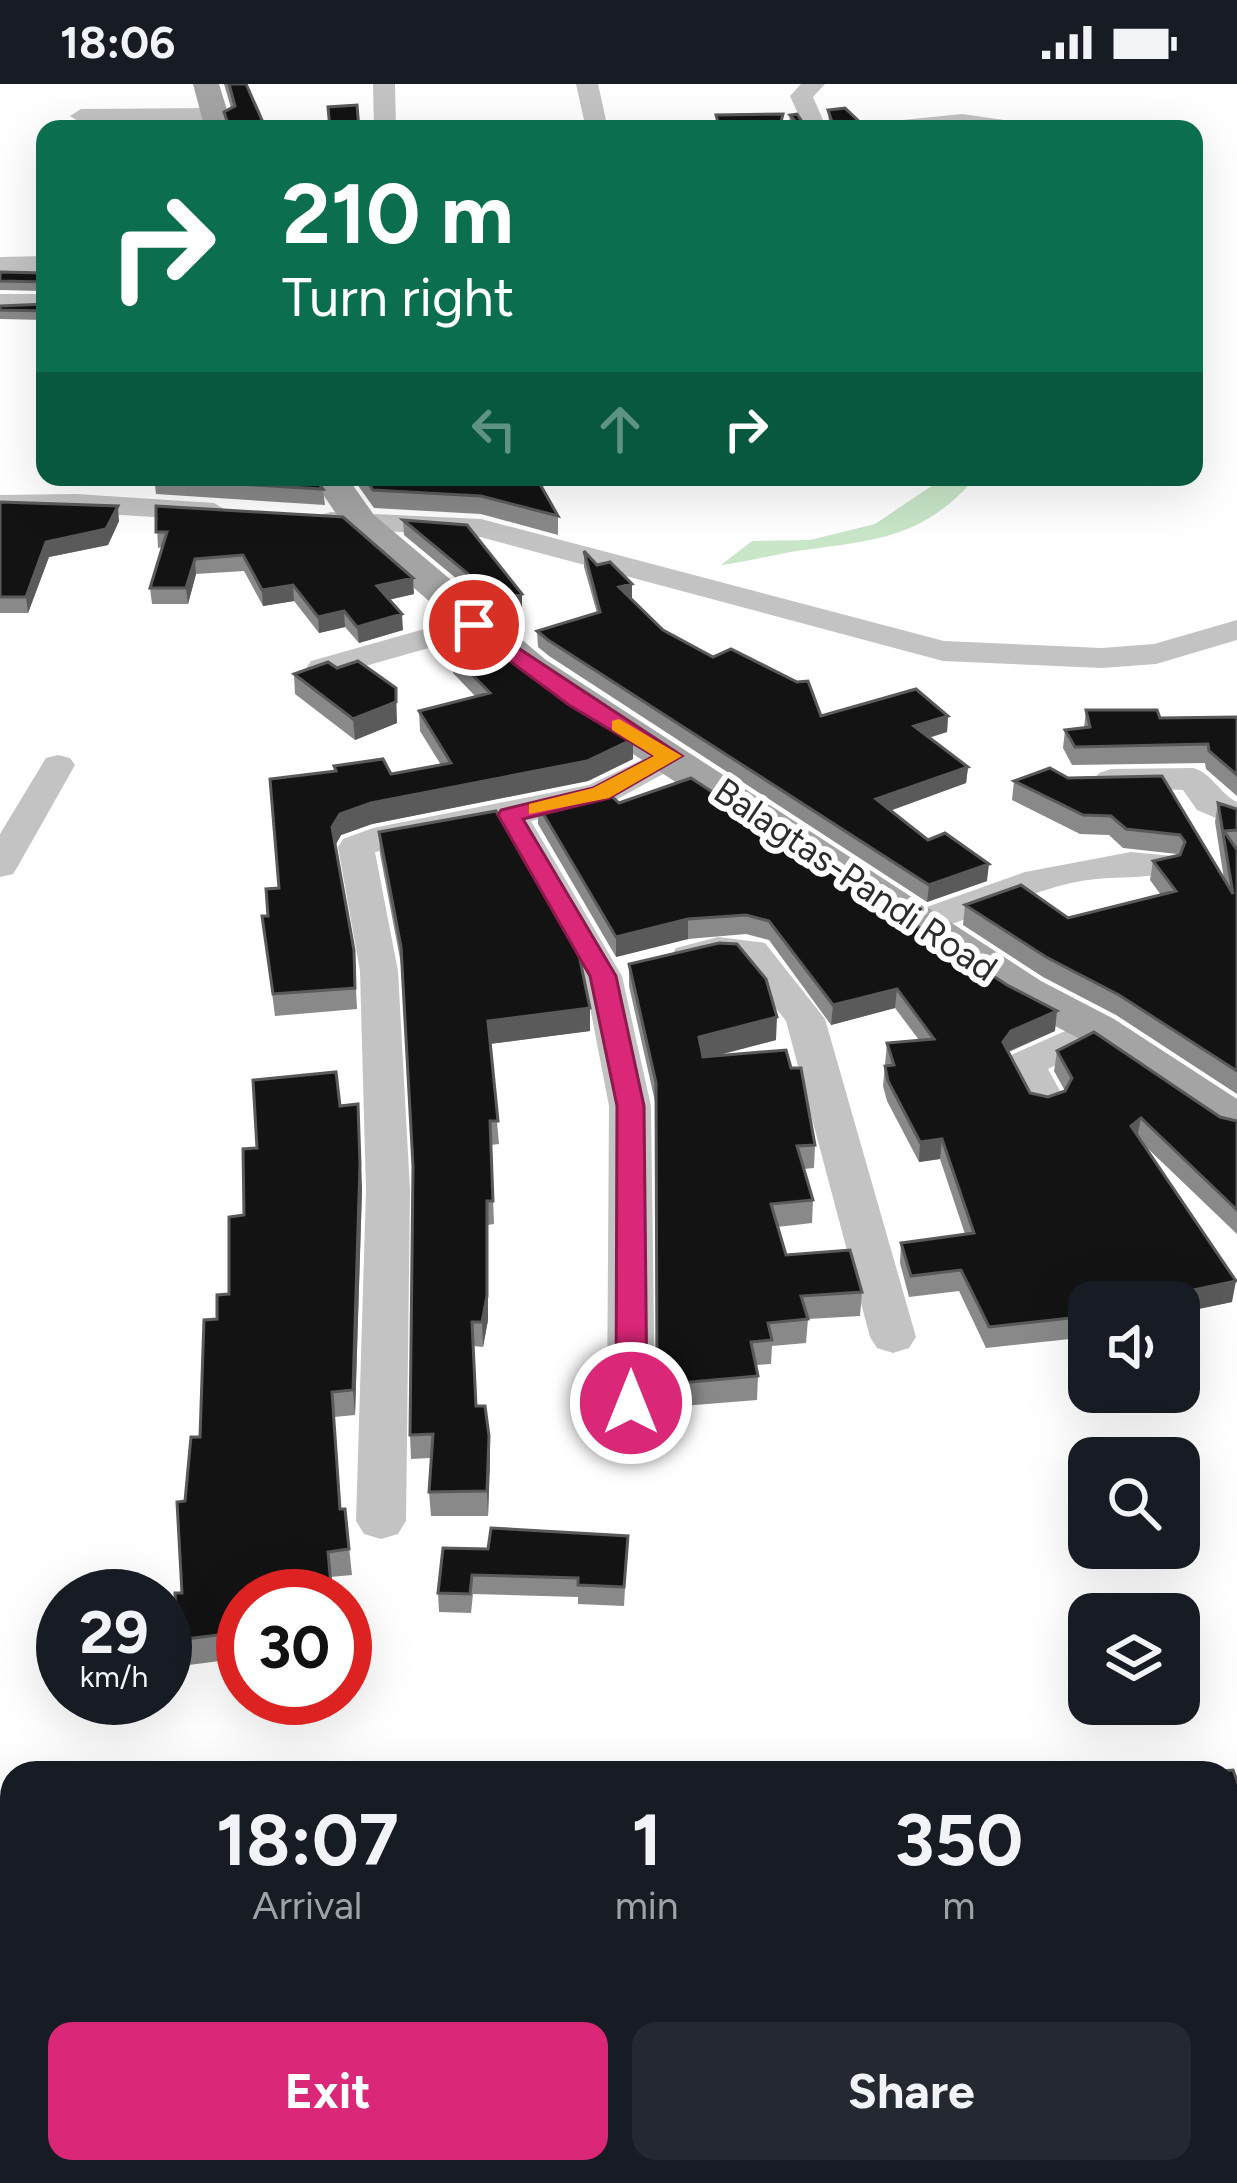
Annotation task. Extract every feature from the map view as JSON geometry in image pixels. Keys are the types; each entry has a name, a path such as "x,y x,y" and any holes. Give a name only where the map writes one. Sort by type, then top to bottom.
{"main road":[{"path":"206,84 216,120"},
{"name":"Balagtas-Pandi Road","path":"335,486 361,524 468,614 474,625 577,700 671,756 1024,991 1228,1107"}],"street":[{"path":"384,84 385,120"},
{"path":"587,84 595,120"},
{"path":"812,120 801,96 814,84"},
{"path":"81,116 172,120"},
{"path":"0,265 36,264"},
{"path":"0,302 36,302"},
{"path":"0,504 76,503 243,514"},
{"path":"290,518 481,528 943,651 1102,658 1156,654 1237,630"},
{"path":"323,668 474,625"},
{"path":"381,1521 388,1190 379,971 356,848 373,839 601,793 671,756"},
{"path":"0,866 58,765"},
{"path":"1066,781 1193,779 1210,802 1237,816"},
{"path":"510,815 603,976 630,1106 631,1403"},
{"path":"920,922 992,895 1119,861 1160,864"},
{"path":"603,976 718,949 752,951 805,1019 892,1337"},
{"path":"1044,1100 1025,1064 1096,1029"}],"shaded area":[{"path":"932,486 967,486 936,514 895,534 721,565 752,541 810,540 875,524"}],"building":[{"path":"229,84 246,84 262,120 227,120 224,112 235,106"},
{"path":"357,105 358,120 329,120 328,107"},
{"path":"845,108 858,120 831,120 828,110"},
{"path":"783,114 781,120 717,120 716,115"},
{"path":"0,272 36,273 36,282 0,281"},
{"path":"36,304 36,311 0,310 0,306"},
{"path":"370,486 541,486 558,516 481,496 373,490"},
{"path":"0,502 118,506 106,529 46,542 26,597 0,597"},
{"path":"156,506 343,517 413,578 377,586 402,614 357,627 344,611 318,617 293,585 262,590 243,555 195,559 186,588 150,588 167,532 156,532"},
{"path":"403,520 467,525 522,594 498,599"},
{"path":"584,551 597,565 610,562 632,584 619,587 663,630 713,657 731,649 797,682 808,681 821,716 916,689 948,716 914,726 968,767 876,799 928,840 945,833 989,864 929,885 548,640 537,631 600,612"},
{"path":"488,643 633,739 587,761 371,803 340,814 332,827 354,950 355,988 273,994 262,916 268,916 266,889 279,888 270,779 336,771 334,766 383,759 391,774 451,763 419,711 490,693 452,654"},
{"path":"358,661 396,688 396,702 353,719 294,674 328,662 337,668"},
{"path":"1086,710 1157,710 1160,718 1237,717 1237,775 1209,751 1208,744 1075,747 1065,730 1090,727"},
{"path":"1050,768 1068,778 1162,776 1233,894 1218,803 1237,809 1237,830 1224,831 1237,850 1237,1071 965,905 1021,885 1068,918 1176,891 1153,861 1180,855 1185,842 1180,835 1126,829 1111,816 1083,815 1014,781"},
{"path":"691,778 1007,985 1057,1011 1011,1031 1003,1042 1030,1093 1048,1097 1065,1091 1072,1078 1057,1051 1094,1032 1220,1117 1237,1121 1237,1210 1141,1118 1131,1126 1236,1281 1200,1289 1200,1281 1068,1281 1068,1318 989,1327 961,1270 911,1276 901,1243 974,1233 942,1139 920,1142 888,1081 885,1066 894,1065 887,1043 934,1039 897,989 833,1005 769,921 746,915 688,919 616,937 538,805 604,789 619,803"},
{"path":"496,811 579,955 590,1008 488,1021 498,1121 490,1121 493,1201 487,1201 487,1296 482,1322 472,1322 476,1406 485,1406 489,1436 487,1491 429,1492 433,1434 410,1435 413,1166 401,947 379,832"},
{"path":"719,943 737,944 766,979 777,1017 699,1037 703,1057 786,1050 791,1068 801,1068 815,1145 797,1146 813,1200 771,1204 786,1255 850,1250 862,1292 801,1296 808,1319 768,1323 772,1340 751,1342 758,1376 657,1385 656,1083 629,964"},
{"path":"336,1072 340,1106 358,1104 353,1390 332,1392 340,1509 345,1509 349,1549 328,1552 330,1569 216,1569 216,1635 192,1638 192,1569 181,1569 177,1502 185,1501 191,1437 200,1437 204,1320 217,1319 217,1295 229,1294 229,1217 244,1215 243,1149 257,1148 253,1080"},
{"path":"491,1528 628,1536 624,1587 578,1585 578,1578 472,1575 470,1594 438,1593 443,1548 488,1549"}],"slow traffic":[{"path":"537,809 601,793 671,756 619,725"}],"route":[{"path":"474,625 577,700 671,756 601,793 510,815 603,976 630,1106 631,1403"}]}
